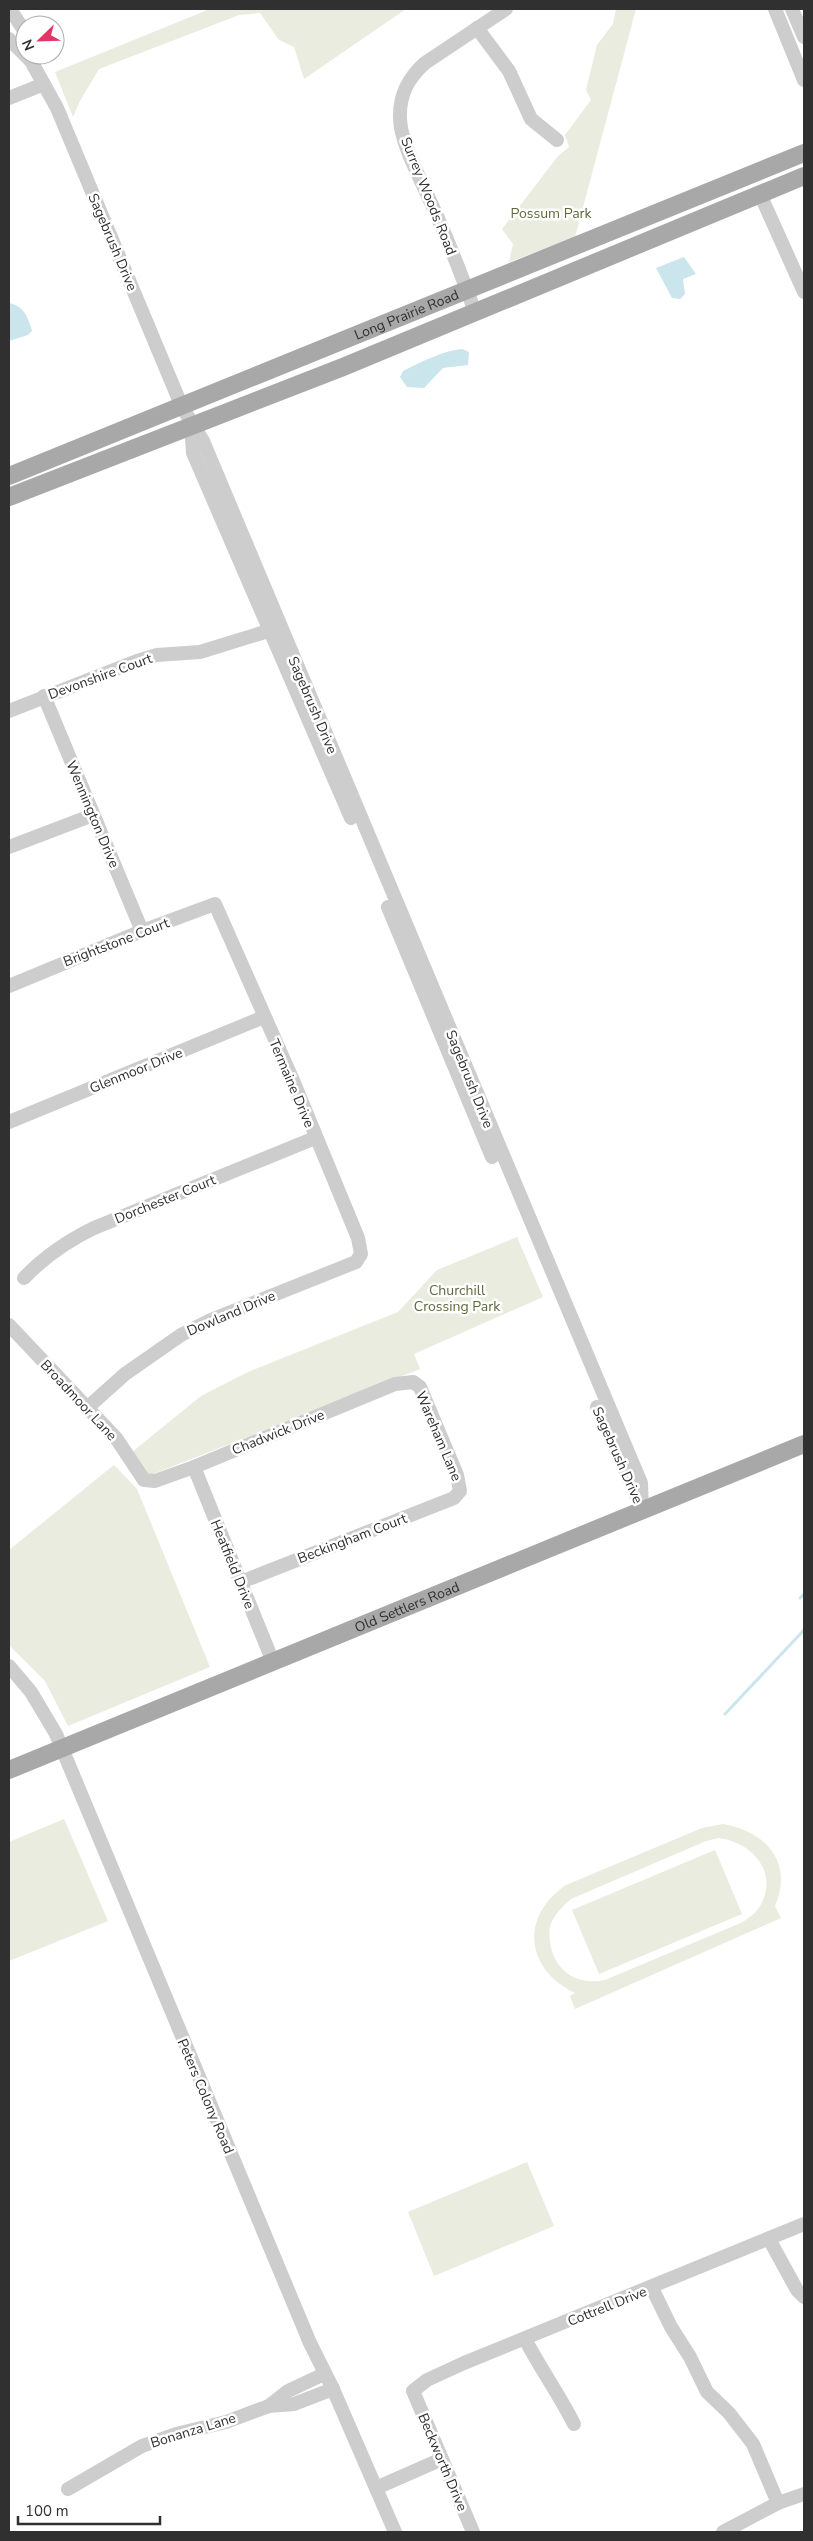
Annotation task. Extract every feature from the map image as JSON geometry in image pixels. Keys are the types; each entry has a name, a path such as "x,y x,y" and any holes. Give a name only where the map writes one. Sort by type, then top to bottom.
{"main road":[{"name":"Long Prairie Road","path":"9,476 804,153"},
{"name":"Long Prairie Road","path":"9,497 343,367 804,176"},
{"name":"Old Settlers Road","path":"9,1770 804,1444"}],"street":[{"name":"Surrey Woods Road","path":"476,312 408,149 400,121 401,96 414,73 506,9"},
{"path":"774,9 804,80"},
{"path":"792,9 804,37"},
{"path":"477,28 509,71 531,119 557,140"},
{"name":"Sagebrush Drive","path":"34,65 57,108 182,406 191,425 203,441 255,568 275,629"},
{"path":"9,98 44,84"},
{"path":"760,194 804,292"},
{"name":"Sagebrush Drive","path":"191,425 193,453 228,534 275,629 496,1154 641,1483 642,1509"},
{"path":"228,534 232,533 236,536 250,564 255,568"},
{"name":"Devonshire Court","path":"9,711 137,661 157,655 200,652 275,629"},
{"name":"Wennington Drive","path":"44,696 142,931"},
{"path":"9,847 93,815"},
{"name":"Brightstone Court","path":"9,986 142,931 215,904 219,914"},
{"name":"Termaine Drive","path":"219,914 358,1238 361,1254"},
{"name":"Glenmoor Drive","path":"9,1122 264,1017"},
{"name":"Dorchester Court","path":"24,1278 41,1260 71,1239 316,1138"},
{"name":"Dowland Drive","path":"87,1408 125,1374 181,1335 211,1320 356,1262 361,1254"},
{"name":"Broadmoor Lane","path":"9,1325 128,1454 134,1467 144,1480"},
{"name":"Chadwick Drive","path":"144,1480 154,1482 395,1384 413,1382"},
{"name":"Wareham Lane","path":"413,1382 420,1387 424,1396 457,1475 460,1491"},
{"name":"Heatfield Drive","path":"194,1467 273,1662"},
{"name":"Beckingham Court","path":"240,1582 454,1498 460,1491"},
{"name":"Peters Colony Road","path":"9,1666 24,1682 40,1705 62,1749 324,2374 333,2388 395,2532"},
{"name":"Cottrell Drive","path":"413,2391 427,2380 804,2224"},
{"path":"769,2239 798,2290 804,2297"},
{"path":"652,2288 707,2392 729,2413 753,2444 778,2503"},
{"path":"524,2339 542,2372 563,2402 574,2424"},
{"name":"Bonanza Lane","path":"268,2406 288,2391 324,2374"},
{"name":"Bonanza Lane","path":"68,2489 142,2446 268,2406 294,2404 333,2388"},
{"name":"Beckworth Drive","path":"413,2391 473,2532"},
{"path":"376,2488 442,2459"},
{"path":"723,2532 778,2503 804,2494"}],"green space":[{"path":"210,9 406,9 304,79 294,47 279,40 260,13 239,15 99,69 73,117 55,72"},
{"name":"Possum Park","path":"616,9 636,9 575,237 509,262 513,244 502,229 558,156 569,147 565,135 591,100 586,90 597,45 613,24"},
{"name":"Churchill Crossing Park","path":"517,1237 543,1297 414,1354 420,1369 148,1476 132,1452 201,1396 248,1372 398,1312 437,1270"},
{"path":"114,1465 137,1489 210,1667 68,1726 45,1681 9,1645 9,1550"},
{"path":"64,1819 108,1921 9,1961 9,1842"},
{"path":"723,1824 738,1828 752,1834 772,1851 778,1863 781,1876 780,1890 775,1906 781,1918 575,2009 570,1996 575,1993 559,1983 546,1971 538,1957 534,1942 535,1927 541,1912 551,1898 566,1885 702,1828","holes":["719,1838 743,1846 753,1854 765,1873 767,1884 757,1911 743,1922 605,1980 585,1981 576,1978 568,1974 556,1961 550,1942 550,1925 557,1913 571,1899 706,1841"]},
{"path":"715,1850 742,1914 599,1974 572,1910"},
{"path":"527,2162 554,2226 434,2276 408,2212"}],"water":[{"path":"684,257 696,274 683,279 685,294 680,299 672,298 656,268"},
{"path":"9,303 22,309 32,331 28,335 9,341"},
{"path":"462,349 469,352 468,365 443,368 424,388 407,387 400,377 403,371 439,354"}],"waterway":[{"path":"800,1598 804,1594"},
{"path":"725,1714 804,1630"}]}
